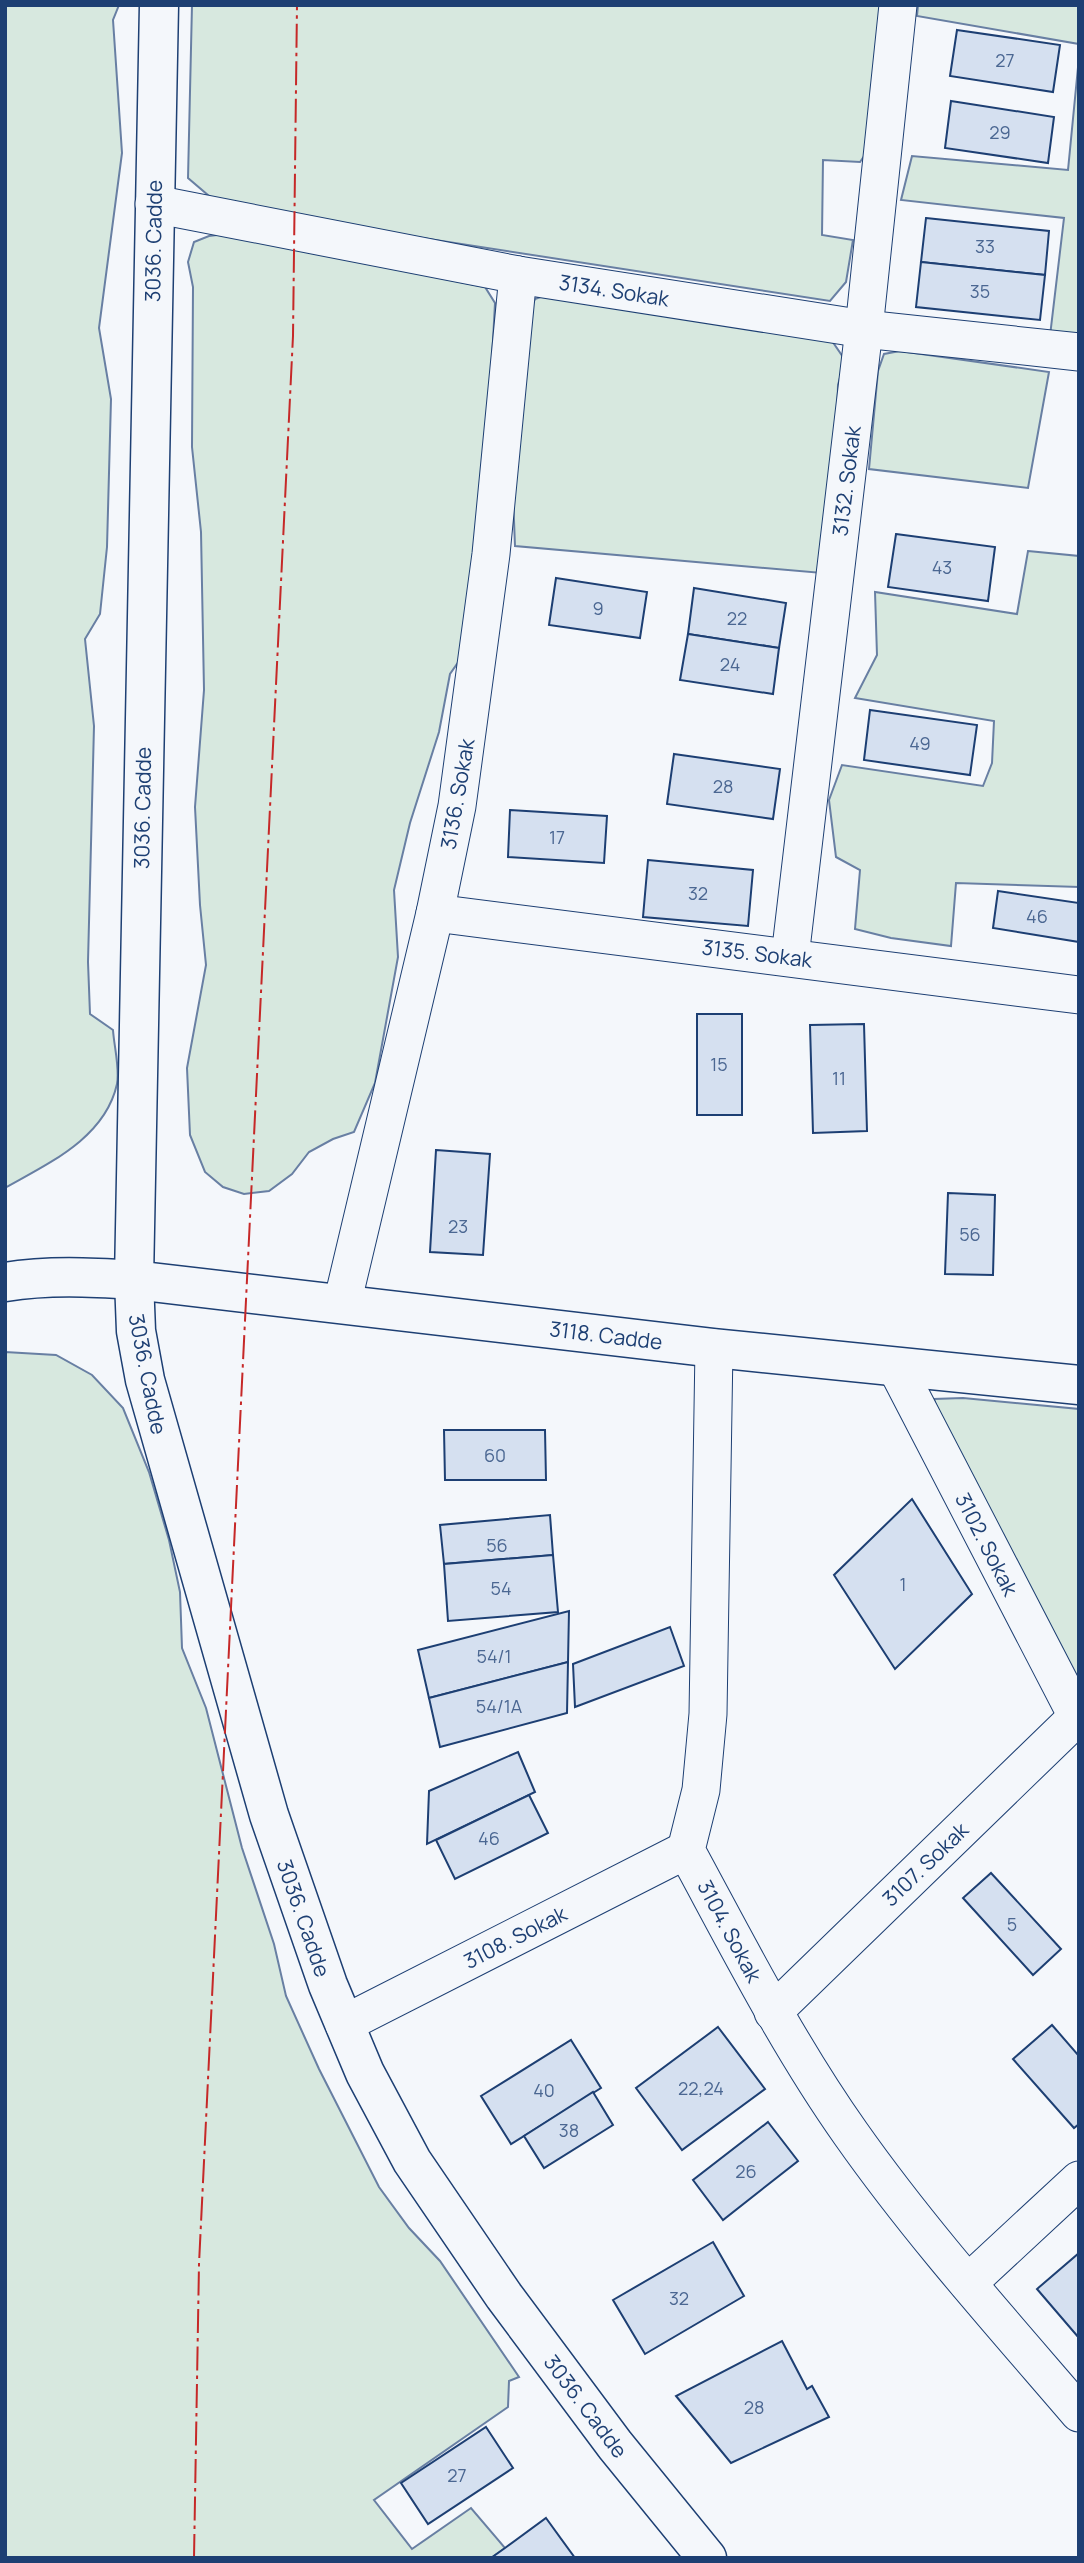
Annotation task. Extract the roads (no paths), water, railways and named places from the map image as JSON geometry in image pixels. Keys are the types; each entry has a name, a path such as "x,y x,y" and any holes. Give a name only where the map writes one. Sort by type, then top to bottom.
{"street":[{"name":"3036. Cadde","path":"159,5 134,1280 136,1331 151,1405 269,1815 311,1940 344,2024 388,2120 444,2210 573,2391 707,2558"},
{"name":"3132. Sokak","path":"790,957 864,329 898,5"},
{"name":"3134. Sokak","path":"154,204 518,275 864,329 1079,352"},
{"name":"3136. Sokak","path":"342,1304 435,913 457,806 491,554 518,275"},
{"name":"3135. Sokak","path":"435,913 1079,995"},
{"name":"3118. Cadde","path":"5,1282 82,1276 134,1280 715,1348 1079,1385"},
{"path":"686,1850 701,1790 708,1714 715,1348"},
{"name":"3102. Sokak","path":"896,1367 1078,1719"},
{"name":"3107. Sokak","path":"773,2012 1078,1719"},
{"name":"3108. Sokak","path":"344,2024 686,1850"},
{"name":"3104. Sokak","path":"686,1850 773,2012 851,2134 902,2204 1079,2413"},
{"path":"968,2283 1079,2180"}]}
